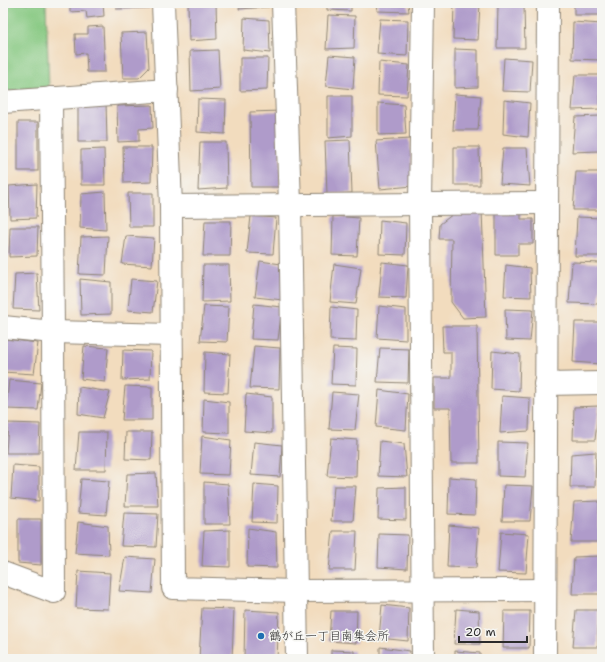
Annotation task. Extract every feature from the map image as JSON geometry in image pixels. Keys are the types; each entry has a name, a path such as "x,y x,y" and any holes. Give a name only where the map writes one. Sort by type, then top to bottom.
{"street":[{"path":"163,3 171,206 173,588 297,591 545,590"},
{"path":"284,3 290,204 297,659"},
{"path":"423,3 420,203 424,590 423,659"},
{"path":"545,659 548,3"},
{"path":"3,102 167,90"},
{"path":"3,574 54,592 54,332 50,98"},
{"path":"171,206 546,203"},
{"path":"3,327 54,332 171,335"},
{"path":"546,384 602,383"}],"green space":[{"path":"3,3 46,3 49,89 3,92"}],"building":[{"path":"70,3 103,3 104,16 87,18 86,11 70,12"},
{"path":"116,3 149,3 149,8 116,9"},
{"path":"188,3 216,3 217,39 189,41"},
{"path":"240,3 270,3 269,7 239,9"},
{"path":"327,3 351,3 351,11 327,10"},
{"path":"378,3 408,3 409,12 377,11"},
{"path":"454,3 480,3 478,40 453,39"},
{"path":"574,3 600,3 600,15 574,15"},
{"path":"498,5 524,6 525,48 497,48"},
{"path":"328,15 355,16 354,48 326,49"},
{"path":"244,18 269,20 270,53 243,50"},
{"path":"380,19 408,20 407,56 377,54"},
{"path":"573,22 602,24 601,60 572,59"},
{"path":"103,26 105,72 87,72 86,53 76,54 75,34 88,34 88,27"},
{"path":"147,32 149,68 139,78 123,78 121,33"},
{"path":"455,49 478,50 478,87 455,88"},
{"path":"218,50 220,89 191,91 190,51"},
{"path":"329,55 355,57 353,89 326,86"},
{"path":"240,58 268,58 267,90 240,91"},
{"path":"504,58 532,60 530,92 502,91"},
{"path":"379,62 409,65 407,96 378,95"},
{"path":"575,75 600,75 600,109 572,110"},
{"path":"455,94 481,96 478,130 453,130"},
{"path":"328,96 352,96 352,136 328,138"},
{"path":"198,99 226,100 225,134 197,132"},
{"path":"504,100 530,103 528,137 503,134"},
{"path":"106,102 107,142 78,142 78,103"},
{"path":"378,103 404,105 406,134 378,135"},
{"path":"152,105 153,128 139,129 139,141 118,142 117,106"},
{"path":"281,111 280,187 251,187 250,112"},
{"path":"600,116 599,151 572,152 575,117"},
{"path":"18,122 38,122 38,171 18,171"},
{"path":"410,139 413,186 380,189 376,141"},
{"path":"350,140 352,193 327,194 325,141"},
{"path":"200,142 226,142 227,188 198,190"},
{"path":"123,147 152,147 151,182 124,183"},
{"path":"454,147 479,147 480,185 454,185"},
{"path":"503,148 527,148 530,186 500,184"},
{"path":"104,149 105,185 81,185 81,150"},
{"path":"576,172 602,172 601,210 573,210"},
{"path":"37,184 36,218 10,219 9,186"},
{"path":"105,192 106,230 80,228 81,194"},
{"path":"128,193 153,193 153,227 129,227"},
{"path":"482,210 486,317 463,318 451,302 452,239 439,239 440,224 457,211"},
{"path":"496,210 521,210 521,219 533,219 533,244 518,244 518,255 496,255"},
{"path":"251,216 276,218 273,254 247,253"},
{"path":"333,216 359,218 357,256 332,255"},
{"path":"577,217 602,218 600,256 575,256"},
{"path":"380,220 406,223 405,255 379,254"},
{"path":"205,221 231,221 230,256 203,256"},
{"path":"10,227 38,227 37,256 9,257"},
{"path":"108,236 106,275 79,274 81,237"},
{"path":"126,236 154,238 152,266 122,264"},
{"path":"260,261 288,265 283,300 255,297"},
{"path":"382,262 408,265 406,298 379,297"},
{"path":"572,262 602,263 599,304 569,303"},
{"path":"334,264 361,268 356,304 330,302"},
{"path":"203,265 229,265 230,301 202,302"},
{"path":"506,265 530,268 531,297 504,296"},
{"path":"37,273 39,310 13,309 15,274"},
{"path":"80,279 111,282 111,314 81,315"},
{"path":"131,279 157,281 153,312 128,310"},
{"path":"254,304 282,307 278,340 251,339"},
{"path":"204,306 229,307 227,342 200,341"},
{"path":"379,306 406,309 406,340 377,338"},
{"path":"331,307 357,310 356,341 330,340"},
{"path":"505,309 533,310 530,341 506,340"},
{"path":"575,322 602,322 600,364 573,362"},
{"path":"442,326 477,326 479,463 451,463 450,408 434,408 434,378 451,378 451,352 443,352"},
{"path":"5,339 38,343 34,374 3,372"},
{"path":"84,346 108,348 105,382 81,379"},
{"path":"254,346 280,348 279,389 250,388"},
{"path":"333,348 357,349 356,385 331,384"},
{"path":"380,348 409,349 408,383 377,382"},
{"path":"123,350 151,351 150,379 122,380"},
{"path":"492,351 520,354 519,391 491,389"},
{"path":"205,352 230,354 228,393 204,392"},
{"path":"9,380 41,383 38,410 6,409"},
{"path":"125,386 152,387 152,420 122,420"},
{"path":"79,387 110,392 103,418 78,414"},
{"path":"379,390 408,394 406,430 376,427"},
{"path":"332,392 359,394 355,430 329,429"},
{"path":"246,394 272,397 272,433 244,431"},
{"path":"502,396 530,398 529,431 500,433"},
{"path":"204,399 229,402 229,433 203,432"},
{"path":"599,406 595,440 573,440 574,407"},
{"path":"8,423 40,424 39,453 6,453"},
{"path":"79,432 107,432 106,470 76,470"},
{"path":"126,432 152,432 151,460 125,459"},
{"path":"202,436 231,440 229,475 200,474"},
{"path":"331,438 357,440 356,477 327,476"},
{"path":"380,441 404,444 407,477 378,476"},
{"path":"254,442 282,445 280,477 251,475"},
{"path":"498,442 528,443 525,477 498,476"},
{"path":"596,452 595,487 570,487 571,454"},
{"path":"13,465 39,467 39,501 11,498"},
{"path":"156,473 158,506 125,506 127,474"},
{"path":"449,477 476,479 475,515 448,514"},
{"path":"81,479 109,481 106,515 78,513"},
{"path":"204,482 228,484 230,524 204,524"},
{"path":"254,484 278,486 277,523 252,522"},
{"path":"504,485 533,486 530,521 502,521"},
{"path":"334,486 356,486 353,521 331,521"},
{"path":"406,487 406,520 378,519 379,488"},
{"path":"599,501 599,542 571,542 574,502"},
{"path":"124,513 158,514 156,547 121,546"},
{"path":"18,519 41,519 41,565 18,563"},
{"path":"78,522 108,526 109,555 75,553"},
{"path":"449,525 479,528 476,568 447,567"},
{"path":"248,528 276,532 277,568 247,567"},
{"path":"230,530 230,567 202,566 204,531"},
{"path":"333,531 357,531 355,570 329,570"},
{"path":"501,532 529,534 526,573 498,572"},
{"path":"379,534 408,535 407,569 378,567"},
{"path":"601,556 601,594 572,594 574,557"},
{"path":"125,557 155,559 152,593 119,591"},
{"path":"78,571 110,573 108,609 76,608"},
{"path":"382,605 409,608 408,641 379,638"},
{"path":"202,608 234,609 232,659 199,659"},
{"path":"456,609 479,611 480,644 454,644"},
{"name":"鶴が丘一丁目南集会所","path":"245,610 279,612 277,659 244,659"},
{"path":"576,610 598,610 598,647 573,647"},
{"path":"331,611 357,611 356,643 329,641"},
{"path":"504,611 530,611 529,648 503,648"},
{"path":"380,647 410,651 409,659 380,659"},
{"path":"331,650 354,651 354,659 331,659"},
{"path":"455,651 480,653 480,659 455,659"}],"place":[{"name":"鶴が丘一丁目南集会所","path":"261,636"}]}
